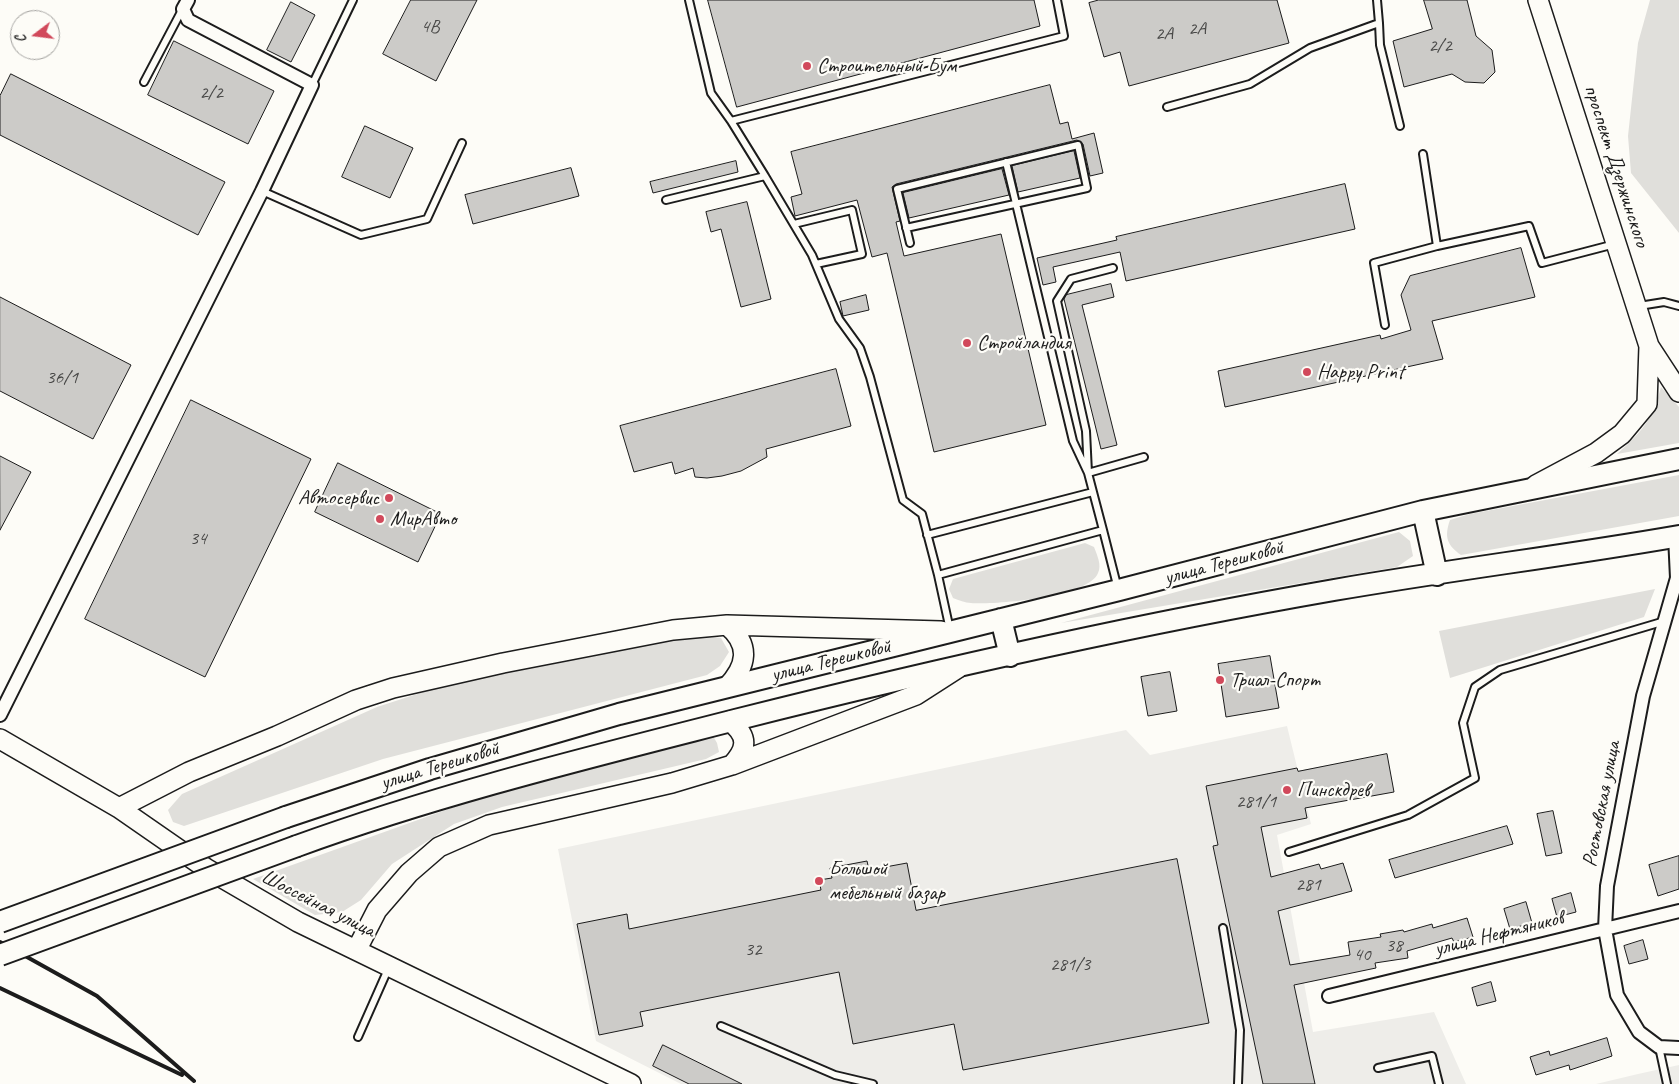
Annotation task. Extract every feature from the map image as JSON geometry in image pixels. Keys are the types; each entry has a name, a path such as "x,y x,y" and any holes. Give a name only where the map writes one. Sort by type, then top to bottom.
{"main road":[{"name":"проспект Дзержинского","path":"1538,0 1649,346"},
{"path":"1649,346 1679,392"},
{"path":"1531,487 1596,453 1622,434 1647,404 1649,346"},
{"name":"улица Терешковой","path":"0,922 286,817 540,735 1118,590 1423,511 1531,487 1679,458"},
{"path":"1423,511 1436,575"},
{"name":"улица Терешковой","path":"0,955 297,846 439,798 628,746 854,689 1182,619 1326,592 1677,536"},
{"path":"1001,618 1010,656"},
{"path":"119,808 189,772 277,736 356,700 393,688 593,644 673,630 727,625 950,632"},
{"path":"727,625 736,632 744,652 743,663 738,675 727,687"},
{"path":"357,949 377,910 409,873 439,847 462,836 489,824 672,783 732,765 916,695 960,667"},
{"path":"730,721 742,734 744,743 743,753 732,765"},
{"name":"Шоссейная улица","path":"0,739 119,808 207,869 298,922 390,965 631,1084"}],"street":[{"path":"0,715 262,191 312,85 188,20 186,5"},
{"name":"Ростовская улица","path":"1659,1047 1639,1032 1617,995 1605,928 1607,886 1643,696 1678,579 1677,536"},
{"name":"улица Нефтяников","path":"1328,996 1679,911"},
{"path":"1659,1047 1679,1048"}],"lane":[{"path":"312,85 353,0"},
{"path":"689,0 711,93 794,224 816,264 839,319 860,348 870,377 903,500 922,514 950,632"},
{"path":"731,122 1064,36 1057,0"},
{"path":"1378,0 1380,45 1400,126"},
{"path":"144,82 186,5"},
{"path":"1167,107 1250,84 1310,48 1379,22"},
{"path":"262,191 361,235 426,219 462,143"},
{"path":"906,228 1088,188 1078,144 897,189 906,228 910,243"},
{"path":"1422,154 1437,246"},
{"path":"1006,162 1073,441 1088,473 1118,590"},
{"path":"666,200 765,176"},
{"path":"794,224 852,210 862,254 816,264"},
{"path":"1385,325 1374,263 1437,246 1529,226 1542,263 1617,244"},
{"path":"1088,473 1086,431 1057,301 1071,278 1113,268"},
{"path":"1636,306 1664,302 1679,306"},
{"path":"1088,473 1144,457"},
{"path":"927,535 1093,492"},
{"path":"938,575 1103,530"},
{"path":"1289,852 1408,815 1475,778 1463,723 1475,687 1500,670 1664,621"},
{"path":"1224,928 1240,1030 1238,1084"},
{"path":"358,1037 390,965"},
{"path":"721,1026 835,1075 873,1084"},
{"path":"1659,1047 1667,1084"},
{"path":"1378,1068 1432,1056 1439,1084"}],"shaded area":[{"path":"1650,0 1679,0 1679,233 1631,173 1628,136 1638,43"},
{"path":"1661,387 1679,407 1679,443 1617,454 1634,438 1650,417"},
{"path":"1679,475 1679,516 1461,555 1448,540 1447,531 1450,520 1470,514"},
{"path":"1399,532 1410,541 1413,556 1397,567 1061,623"},
{"path":"1085,543 1094,547 1099,560 1099,570 1091,581 1078,588 1040,598 1000,603 966,602 953,598 949,589 953,579"},
{"path":"1655,589 1644,617 1450,678 1439,631"},
{"path":"702,635 721,638 729,652 720,666 707,675 383,759 184,826 173,822 168,810 182,794 377,707 445,685"},
{"path":"1287,726 1311,824 1277,835 1313,1032 1434,1012 1466,1084 681,1084 596,1041 558,849 1126,730 1150,755"},
{"path":"704,735 713,736 719,752 706,759 502,807 454,824 392,864 361,900 342,912 315,915 253,879 510,787"},
{"path":"1679,1065 1679,1084 1596,1084 1638,1074"}],"building":[{"path":"411,0 477,0 436,81 383,54"},
{"name":"Строительный Бум","path":"708,0 1034,0 1040,26 737,107"},
{"path":"1099,0 1277,0 1289,43 1129,86 1120,52 1104,57 1089,3"},
{"path":"1424,0 1467,0 1476,36 1492,50 1495,72 1484,83 1465,82 1452,74 1404,87 1393,41 1432,29"},
{"path":"291,2 315,15 291,62 267,50"},
{"path":"174,41 274,91 248,144 148,95"},
{"path":"11,74 225,182 198,235 0,135 0,96"},
{"path":"1050,85 1060,124 1068,122 1072,139 1094,133 1103,173 1090,176 1083,144 1077,140 896,184 892,187 900,221 896,222 904,256 1001,234 1046,425 934,452 887,253 872,257 857,200 795,216 791,197 802,194 791,152"},
{"path":"365,126 413,148 390,198 342,177"},
{"path":"1074,151 1080,178 1018,192 1012,166"},
{"path":"736,161 738,172 653,193 650,182"},
{"path":"571,168 579,196 473,224 465,195"},
{"path":"1002,169 1009,195 909,218 903,193"},
{"path":"1345,184 1355,229 1126,281 1120,252 1053,267 1056,282 1043,285 1037,258 1117,240 1116,237"},
{"path":"747,202 771,299 741,307 721,229 711,232 706,212"},
{"path":"1521,248 1535,297 1432,321 1443,359 1225,407 1218,371 1380,335 1381,339 1411,330 1401,295 1410,276"},
{"path":"1111,284 1114,297 1082,305 1117,445 1101,449 1064,299 1066,295"},
{"path":"866,295 869,310 843,316 840,302"},
{"path":"0,297 131,365 93,439 0,391"},
{"path":"836,369 851,426 766,449 767,457 741,471 722,476 695,477 693,468 675,474 672,462 634,472 620,426"},
{"path":"191,400 311,459 205,677 85,619"},
{"path":"0,456 31,472 0,530"},
{"path":"338,463 441,514 418,562 315,512"},
{"path":"1270,656 1279,708 1226,717 1218,664"},
{"path":"1170,672 1177,711 1148,716 1141,677"},
{"path":"1387,754 1394,792 1305,808 1307,818 1261,827 1271,877 1319,864 1321,869 1343,863 1352,891 1278,911 1290,965 1350,955 1348,942 1381,937 1380,934 1403,930 1404,932 1432,924 1433,928 1467,918 1473,937 1454,942 1452,938 1407,951 1408,958 1375,963 1376,968 1294,985 1315,1084 1263,1084 1213,846 1218,845 1206,786 1297,768 1298,771"},
{"path":"1553,811 1562,853 1546,856 1537,814"},
{"path":"1507,826 1513,844 1395,878 1389,860"},
{"path":"1679,856 1679,889 1658,896 1649,865"},
{"path":"1177,859 1209,1023 963,1070 954,1024 853,1044 839,972 640,1012 643,1026 599,1035 577,924 627,914 629,929 821,890 819,880 832,878 830,868 867,861 869,870 907,863 916,910"},
{"path":"1571,893 1576,912 1557,917 1552,899"},
{"path":"1526,902 1532,923 1510,929 1504,909"},
{"path":"1643,940 1648,959 1629,964 1624,946"},
{"path":"1491,982 1496,1001 1477,1006 1472,988"},
{"path":"1607,1038 1612,1056 1570,1070 1569,1065 1536,1075 1530,1057 1549,1051 1550,1055"},
{"path":"663,1045 742,1084 689,1084 653,1066"}],"railway":[{"path":"0,942 97,996 194,1081"},
{"path":"0,988 182,1075"}],"place":[{"name":"Строительный Бум","path":"807,66"},
{"name":"Стройландия","path":"967,343"},
{"name":"Happy Print","path":"1307,372"},
{"name":"Автосервис","path":"389,498"},
{"name":"МирАвто","path":"380,519"},
{"name":"Триал-Спорт","path":"1220,680"},
{"name":"Пинскдрев","path":"1287,790"},
{"name":"Большой мебельный базар","path":"819,881"}]}
